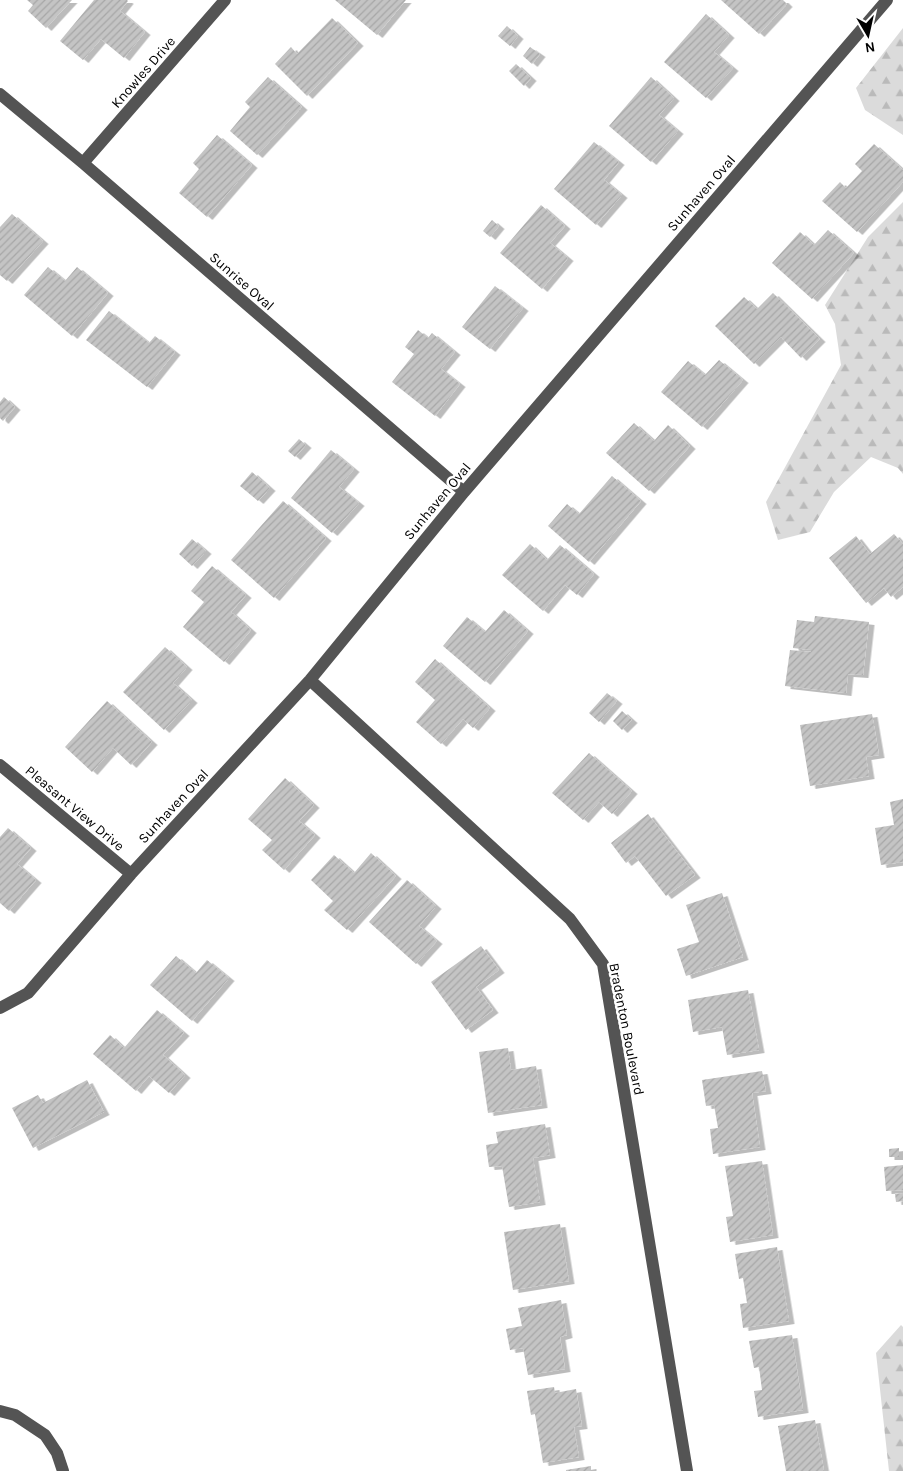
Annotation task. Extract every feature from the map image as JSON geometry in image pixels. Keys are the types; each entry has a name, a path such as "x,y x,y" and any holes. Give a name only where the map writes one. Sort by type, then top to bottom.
{"street":[{"name":"Knowles Drive","path":"83,163 224,0"},
{"name":"Sunhaven Oval","path":"0,1008 28,993 131,874 310,680 464,492 888,0"},
{"name":"Sunrise Oval","path":"0,94 83,163 464,492"},
{"name":"Bradenton Boulevard","path":"310,680 570,919 602,964 687,1471"},
{"name":"Pleasant View Drive","path":"0,765 131,874"},
{"path":"0,1412 15,1415 45,1435 57,1453 63,1471"}],"green space":[{"path":"903,28 903,135 865,110 856,88"},
{"path":"903,202 903,474 898,468 871,457 834,492 810,532 778,540 766,502 841,365 835,324 825,305 868,237"},
{"path":"901,1325 903,1327 903,1471 889,1471 876,1353"}],"building":[{"path":"27,0 72,0 46,28 28,11 33,5"},
{"path":"94,0 127,0 120,11 145,32 124,58 101,39 83,60 60,41"},
{"path":"335,0 406,0 377,35"},
{"path":"721,0 783,0 787,4 759,34"},
{"path":"706,14 729,35 714,52 733,68 706,98 664,62"},
{"path":"332,18 358,43 307,96 275,64 291,47 297,54"},
{"path":"507,26 518,36 510,46 498,36"},
{"path":"530,47 540,54 532,64 523,56"},
{"path":"516,64 531,78 524,86 509,71"},
{"path":"268,77 302,107 257,155 230,131 250,107 245,102"},
{"path":"651,77 674,98 659,115 678,131 651,162 609,126"},
{"path":"217,135 252,165 207,217 179,193 199,169 193,163"},
{"path":"594,142 619,162 604,180 622,195 596,225 554,189"},
{"path":"874,144 903,170 903,182 857,232 822,201 840,182 846,188 862,171 855,164"},
{"path":"541,205 565,226 550,243 568,258 542,289 500,253"},
{"path":"12,214 43,241 7,281 0,275 0,227"},
{"path":"492,220 499,226 490,237 483,231"},
{"path":"828,230 854,253 812,299 772,263 800,232 814,245"},
{"path":"48,267 65,281 77,267 108,293 72,336 24,295"},
{"path":"495,286 523,308 490,349 462,327"},
{"path":"773,293 820,339 801,358 781,337 754,364 715,326 744,297 757,309"},
{"path":"109,311 149,343 155,336 175,352 147,387 86,340"},
{"path":"418,330 428,338 432,333 455,352 441,369 460,384 435,416 392,382 414,354 405,347"},
{"path":"719,360 743,380 702,427 661,392 688,361 705,375"},
{"path":"4,397 15,407 3,421 0,418 0,402"},
{"path":"634,423 654,441 668,425 690,446 649,491 606,453"},
{"path":"299,439 306,445 295,457 288,451"},
{"path":"331,450 354,469 339,487 359,503 332,533 291,498"},
{"path":"252,472 270,488 258,501 240,486"},
{"path":"612,476 641,501 589,562 548,526 567,504 579,514"},
{"path":"283,501 326,538 274,598 231,560"},
{"path":"894,534 903,544 903,587 891,597 884,588 866,603 829,558 856,536 870,554"},
{"path":"192,539 206,551 192,566 179,554"},
{"path":"530,544 547,560 560,545 594,574 577,595 565,585 543,611 502,575"},
{"path":"212,566 246,595 231,612 251,630 224,662 183,627 204,602 191,591"},
{"path":"504,610 528,631 485,682 443,646 467,617 485,632"},
{"path":"815,616 869,622 863,675 848,674 846,693 785,686 790,650 811,652 811,650 793,648 797,620 814,622"},
{"path":"165,647 187,667 173,683 192,700 164,730 123,692"},
{"path":"435,659 490,708 473,728 463,719 441,744 416,722 435,700 415,682"},
{"path":"607,693 617,701 599,722 589,713"},
{"path":"107,701 152,742 131,765 113,748 92,772 65,747"},
{"path":"622,711 632,720 622,730 613,721"},
{"path":"872,714 879,755 866,757 869,776 810,786 800,725"},
{"path":"589,753 632,791 612,814 599,802 583,820 552,793"},
{"path":"285,778 314,805 299,821 315,835 284,870 262,850 272,840 248,819"},
{"path":"903,799 903,862 881,865 875,828 894,825 890,802"},
{"path":"648,814 695,875 666,896 635,856 626,863 611,843"},
{"path":"8,828 31,848 17,864 36,880 9,911 0,903 0,837"},
{"path":"371,853 396,876 347,930 324,910 333,901 311,880 334,855 354,873"},
{"path":"407,880 436,906 419,926 437,941 416,964 369,922"},
{"path":"722,893 743,957 686,976 677,949 699,942 686,905"},
{"path":"481,946 499,970 476,987 493,1010 466,1030 431,982"},
{"path":"176,956 196,973 207,960 229,978 192,1021 150,985"},
{"path":"748,990 759,1050 727,1055 722,1027 693,1032 688,1000"},
{"path":"157,1010 184,1033 163,1055 185,1075 169,1093 149,1076 136,1091 93,1054 110,1035 124,1048"},
{"path":"508,1048 511,1070 536,1066 542,1105 488,1113 479,1052"},
{"path":"762,1071 766,1091 752,1093 760,1147 713,1154 710,1129 718,1128 714,1105 706,1106 702,1080"},
{"path":"87,1080 104,1112 33,1148 12,1108 38,1095 43,1103"},
{"path":"545,1124 550,1155 533,1158 540,1202 509,1207 502,1166 489,1167 486,1145 498,1143 496,1132"},
{"path":"899,1148 899,1157 889,1157 889,1149"},
{"path":"762,1161 773,1235 730,1242 726,1217 733,1216 725,1166"},
{"path":"903,1165 903,1190 886,1191 884,1167"},
{"path":"903,1193 903,1201 896,1202 895,1194"},
{"path":"560,1224 569,1281 513,1290 504,1232"},
{"path":"777,1247 789,1321 743,1328 740,1304 747,1303 743,1278 739,1279 735,1254"},
{"path":"561,1300 567,1335 560,1337 565,1369 528,1375 523,1348 510,1350 506,1329 522,1326 518,1308"},
{"path":"792,1335 803,1410 758,1417 754,1391 762,1390 759,1367 754,1368 749,1341"},
{"path":"554,1387 555,1393 576,1389 582,1426 574,1427 579,1457 543,1463 535,1414 531,1415 527,1391"},
{"path":"815,1420 824,1471 786,1471 778,1426"},
{"path":"591,1466 591,1471 566,1471 566,1470"}]}
